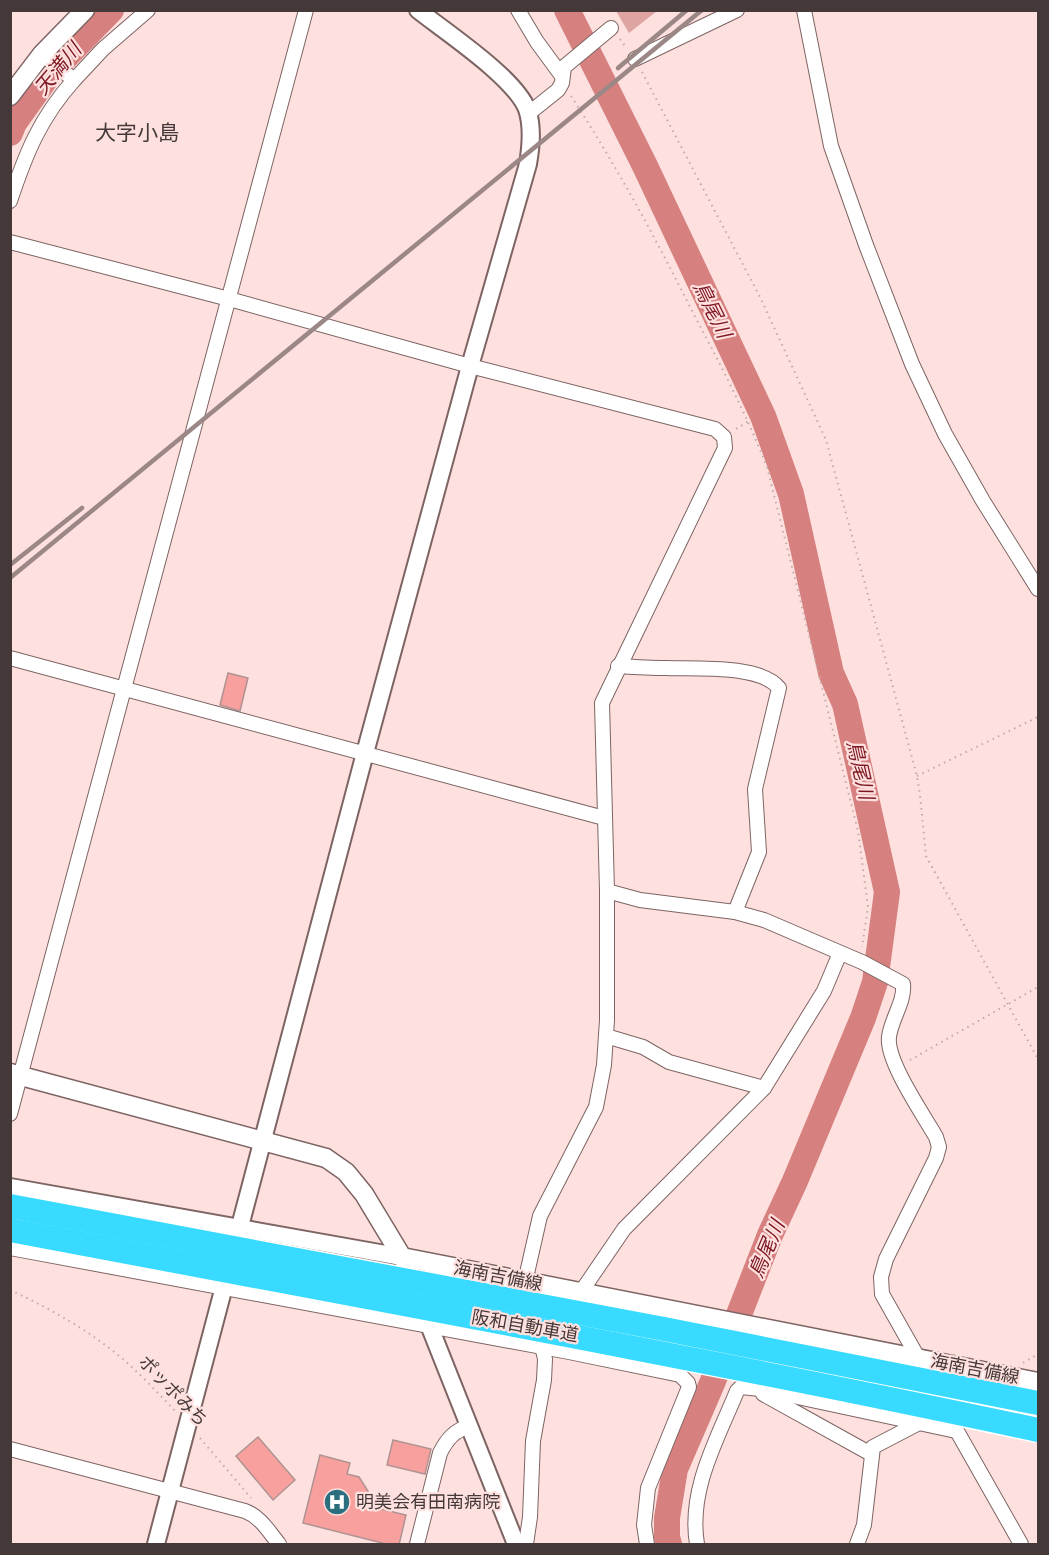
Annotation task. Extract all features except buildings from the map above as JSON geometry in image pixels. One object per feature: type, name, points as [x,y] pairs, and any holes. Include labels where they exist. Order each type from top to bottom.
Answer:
[{"type":"highway","name":"阪和自動車道","points":[[10,1206],[664,1329],[1038,1403]]},
{"type":"highway","name":"阪和自動車道","points":[[10,1230],[646,1349],[888,1397],[1038,1430]]},
{"type":"main road","points":[[10,96],[42,54],[84,10]]},
{"type":"main road","points":[[15,1075],[326,1158],[346,1172],[364,1194],[402,1257]]},
{"type":"main road","name":"海南吉備線","points":[[402,1257],[1038,1382]]},
{"type":"street","points":[[10,201],[31,141],[44,118],[74,80],[103,49],[148,10]]},
{"type":"street","points":[[10,1114],[15,1075],[123,688],[306,10]]},
{"type":"street","points":[[156,1545],[365,753],[470,366],[528,164],[531,133],[528,114],[522,99],[501,75],[418,10]]},
{"type":"street","points":[[518,10],[562,79]]},
{"type":"street","points":[[635,59],[737,10]]},
{"type":"street","points":[[804,10],[831,146],[912,364],[945,434],[983,501],[1038,589]]},
{"type":"street","points":[[528,114],[558,90],[564,67],[611,28]]},
{"type":"street","points":[[42,54],[74,80]]},
{"type":"street","points":[[10,242],[229,299],[470,366],[715,429],[724,437],[725,448],[602,702],[607,891],[604,1065],[596,1107],[540,1216],[525,1282]]},
{"type":"street","points":[[10,658],[604,818]]},
{"type":"street","points":[[618,666],[728,670],[762,677],[779,688],[755,789],[759,852],[735,912]]},
{"type":"street","points":[[607,891],[640,900],[735,912],[764,920],[859,961],[903,984],[889,1035],[889,1045],[897,1068],[936,1137],[939,1147],[936,1158],[886,1259],[881,1277],[882,1294],[1021,1545]]},
{"type":"street","points":[[581,1292],[624,1230],[764,1088],[824,991],[840,953]]},
{"type":"street","points":[[606,1036],[643,1047],[669,1062],[764,1088]]},
{"type":"street","points":[[10,1187],[402,1257],[516,1545]]},
{"type":"street","points":[[10,1248],[543,1347],[680,1375],[688,1383],[687,1394],[648,1488],[644,1525],[647,1545]]},
{"type":"street","points":[[526,1545],[530,1517],[533,1441],[544,1380],[543,1347],[540,1336],[550,1286]]},
{"type":"street","points":[[697,1545],[694,1517],[698,1489],[732,1403],[741,1387],[760,1389],[956,1431]]},
{"type":"street","points":[[760,1389],[763,1394],[871,1454]]},
{"type":"street","points":[[857,1545],[864,1525],[873,1447],[919,1423]]},
{"type":"street","points":[[417,1545],[440,1453],[446,1441],[456,1430],[469,1426]]},
{"type":"street","points":[[10,1449],[252,1514],[262,1521],[279,1545]]},
{"type":"path","points":[[611,28],[635,59],[760,297],[826,440],[916,776],[926,856],[1038,1059]]},
{"type":"path","points":[[562,79],[606,150],[656,239],[744,412],[767,467],[858,831],[868,907],[859,961]]},
{"type":"path","points":[[916,776],[1038,717]]},
{"type":"path","points":[[897,1068],[1038,987]]},
{"type":"path","name":"ポッポみち","points":[[10,1290],[62,1317],[104,1344],[140,1375],[189,1424],[251,1498]]},
{"type":"shaded area","points":[[616,11],[657,11],[629,33]]},
{"type":"waterway","name":"天満川","points":[[10,133],[14,123],[49,74],[111,10]]},
{"type":"waterway","name":"鳥尾川","points":[[567,10],[645,166],[763,416],[791,494],[831,673],[845,704],[887,892],[875,982],[863,1018],[770,1235],[713,1381],[675,1469],[667,1518],[669,1544]]},
{"type":"railway","points":[[618,68],[687,10]]},
{"type":"railway","points":[[10,578],[702,10]]},
{"type":"railway","points":[[10,565],[82,508]]},
{"type":"place","name":"明美会有田南病院","points":[[337,1502]]},
{"type":"district","name":"大字小島","points":[[137,133]]}]
